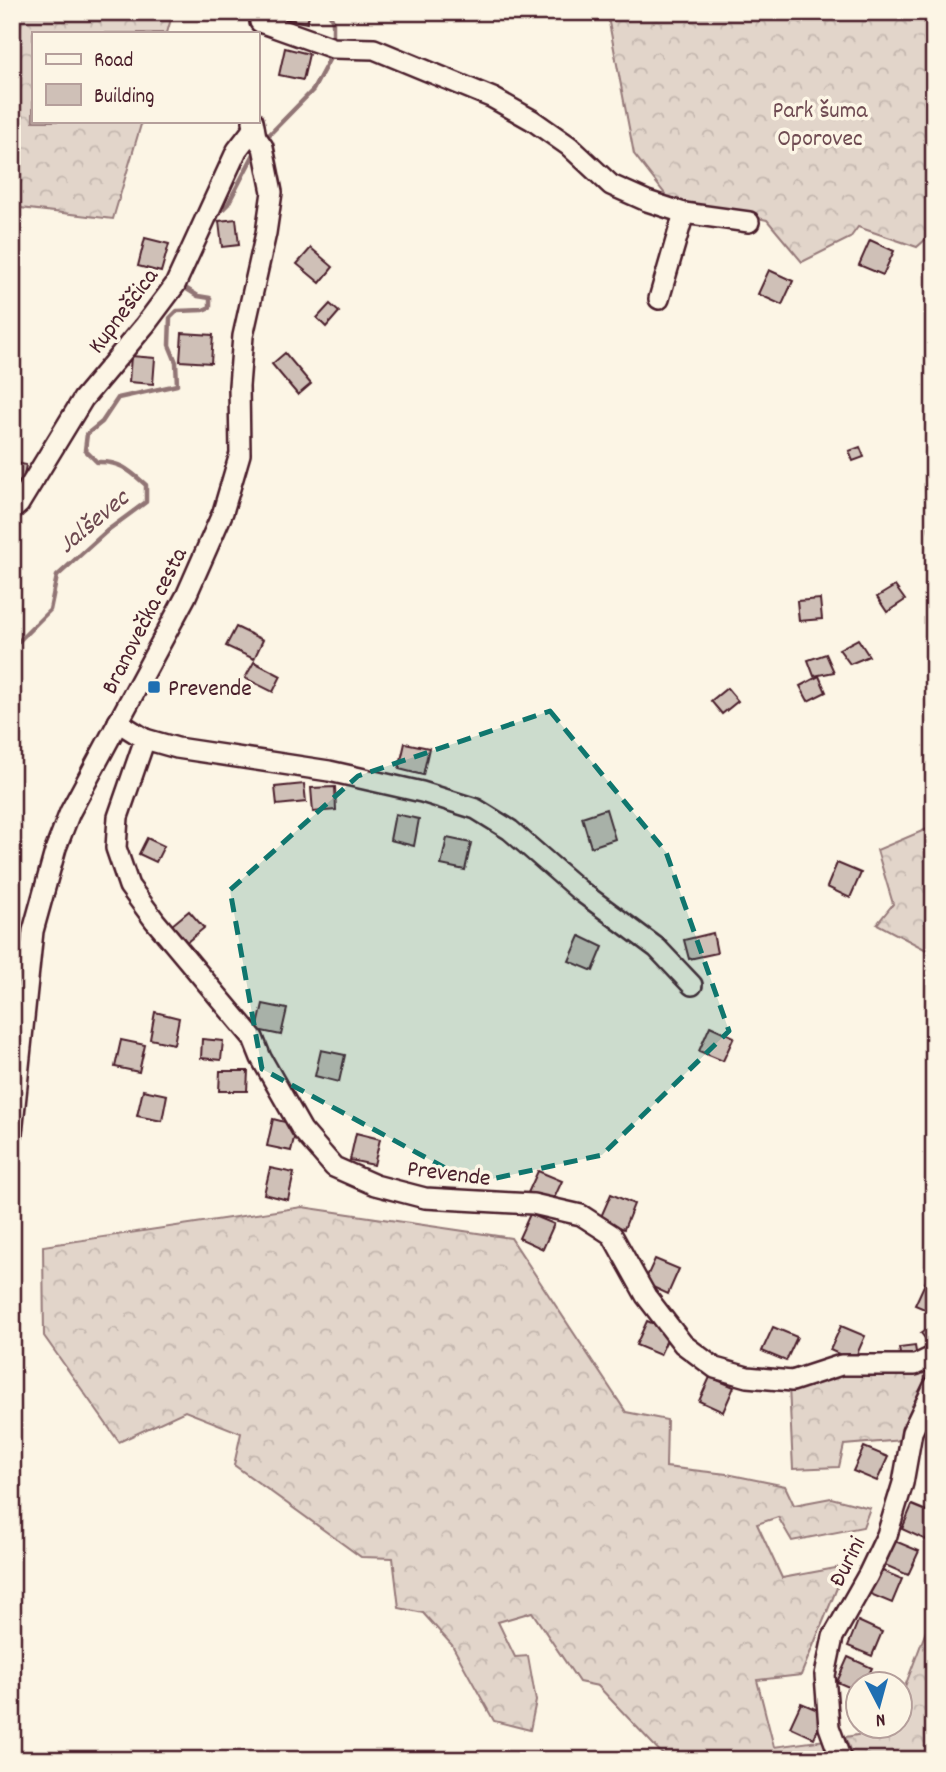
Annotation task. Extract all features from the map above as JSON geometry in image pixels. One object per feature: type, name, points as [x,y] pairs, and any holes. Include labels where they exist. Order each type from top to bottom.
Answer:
[{"type":"street","points":[[260,25],[333,48],[374,49],[494,98],[533,120],[569,146],[611,185],[684,213],[749,222]]},
{"type":"street","name":"Kupneščica","points":[[12,510],[19,504],[83,399],[175,285],[237,150],[256,133]]},
{"type":"street","name":"Branovečka cesta","points":[[12,1133],[33,932],[56,848],[70,812],[186,596],[223,512],[240,454],[239,386],[243,336],[266,233],[272,192],[256,133]]},
{"type":"street","points":[[659,299],[684,213]]},
{"type":"street","points":[[118,722],[145,739],[177,748],[329,771],[422,792],[476,808],[510,830],[579,890],[657,948],[692,985]]},
{"type":"street","name":"Prevende","points":[[145,739],[118,817],[116,848],[129,886],[253,1038],[261,1058],[302,1130],[334,1167],[375,1185],[425,1198],[533,1204],[581,1215],[612,1235],[646,1296],[682,1344],[715,1367],[747,1377],[792,1381],[841,1365],[915,1365],[934,1356]]},
{"type":"street","name":"Đurini","points":[[841,1760],[829,1727],[825,1675],[833,1637],[887,1535],[903,1483],[912,1432],[934,1386]]},
{"type":"highlighted area","points":[[550,711],[666,852],[729,1031],[602,1155],[473,1183],[262,1069],[230,890],[358,776]]},
{"type":"green space","points":[[12,12],[173,12],[167,32],[32,32],[32,122],[142,122],[113,219],[12,207]]},
{"type":"green space","name":"Park šuma Oporovec","points":[[607,12],[934,12],[934,232],[917,247],[858,227],[850,238],[802,262],[767,220],[669,199],[634,154]]},
{"type":"green space","points":[[934,826],[934,954],[877,924],[893,904],[877,850]]},
{"type":"green space","points":[[302,1207],[511,1238],[626,1412],[667,1420],[666,1467],[727,1474],[785,1486],[794,1505],[831,1498],[870,1508],[863,1527],[792,1541],[778,1517],[757,1524],[782,1578],[846,1566],[801,1675],[757,1680],[774,1747],[825,1740],[832,1760],[667,1759],[598,1686],[579,1682],[532,1612],[498,1622],[515,1657],[528,1656],[536,1701],[530,1730],[494,1721],[452,1645],[423,1613],[399,1608],[393,1558],[361,1557],[234,1465],[241,1433],[185,1411],[119,1442],[44,1336],[43,1246]]},
{"type":"green space","points":[[934,1367],[934,1373],[903,1440],[844,1445],[839,1467],[793,1469],[789,1386],[828,1375]]},
{"type":"green space","points":[[934,1610],[934,1760],[854,1760],[846,1740],[914,1740],[914,1670],[911,1670]]},
{"type":"building","points":[[285,12],[310,12],[307,23],[283,18]]},
{"type":"building","points":[[285,48],[309,54],[303,80],[279,75]]},
{"type":"building","points":[[236,219],[239,245],[222,247],[219,221]]},
{"type":"building","points":[[145,238],[169,244],[161,272],[138,266]]},
{"type":"building","points":[[870,240],[894,251],[883,275],[859,265]]},
{"type":"building","points":[[311,248],[333,267],[320,283],[297,264]]},
{"type":"building","points":[[769,270],[793,281],[782,305],[758,294]]},
{"type":"building","points":[[330,304],[339,312],[326,327],[317,318]]},
{"type":"building","points":[[182,333],[213,335],[211,363],[180,361]]},
{"type":"building","points":[[285,353],[311,384],[298,395],[272,364]]},
{"type":"building","points":[[131,356],[155,358],[153,384],[129,382]]},
{"type":"building","points":[[860,447],[864,457],[853,461],[849,451]]},
{"type":"building","points":[[12,462],[26,465],[21,491],[12,489]]},
{"type":"building","points":[[934,526],[934,541],[931,541],[929,527]]},
{"type":"building","points":[[895,586],[905,600],[887,612],[877,597]]},
{"type":"building","points":[[820,599],[822,619],[799,621],[797,601]]},
{"type":"building","points":[[236,627],[263,640],[254,659],[226,646]]},
{"type":"building","points":[[858,639],[869,656],[850,664],[839,649]]},
{"type":"building","points":[[826,654],[834,672],[814,676],[808,660]]},
{"type":"building","points":[[254,662],[281,676],[273,692],[245,678]]},
{"type":"building","points":[[819,676],[826,692],[808,701],[800,686]]},
{"type":"building","points":[[727,688],[738,701],[722,714],[711,701]]},
{"type":"building","points":[[405,743],[429,748],[423,775],[399,769]]},
{"type":"building","points":[[304,784],[306,802],[277,805],[275,787]]},
{"type":"building","points":[[335,787],[336,810],[313,812],[311,788]]},
{"type":"building","points":[[606,809],[615,839],[591,847],[582,817]]},
{"type":"building","points":[[395,814],[419,819],[414,846],[390,840]]},
{"type":"building","points":[[147,838],[164,846],[156,862],[139,854]]},
{"type":"building","points":[[447,838],[471,843],[465,870],[441,865]]},
{"type":"building","points":[[837,863],[861,873],[850,898],[827,887]]},
{"type":"building","points":[[189,911],[204,928],[187,942],[172,925]]},
{"type":"building","points":[[713,933],[717,953],[689,959],[684,940]]},
{"type":"building","points":[[580,936],[603,947],[593,971],[569,961]]},
{"type":"building","points":[[263,1004],[287,1009],[281,1035],[257,1030]]},
{"type":"building","points":[[155,1012],[179,1018],[174,1044],[150,1039]]},
{"type":"building","points":[[710,1026],[734,1037],[723,1061],[699,1051]]},
{"type":"building","points":[[202,1039],[223,1041],[221,1060],[201,1058]]},
{"type":"building","points":[[121,1040],[145,1045],[139,1072],[115,1067]]},
{"type":"building","points":[[321,1050],[345,1055],[339,1082],[315,1076]]},
{"type":"building","points":[[220,1071],[248,1071],[247,1091],[219,1091]]},
{"type":"building","points":[[143,1090],[167,1095],[162,1121],[137,1116]]},
{"type":"building","points":[[273,1119],[297,1125],[291,1151],[267,1146]]},
{"type":"building","points":[[356,1133],[380,1139],[374,1165],[350,1160]]},
{"type":"building","points":[[270,1168],[294,1173],[288,1200],[264,1194]]},
{"type":"building","points":[[538,1171],[562,1181],[551,1205],[527,1195]]},
{"type":"building","points":[[611,1194],[634,1204],[624,1229],[600,1219]]},
{"type":"building","points":[[530,1214],[554,1224],[543,1249],[519,1238]]},
{"type":"building","points":[[655,1259],[679,1269],[668,1294],[644,1283]]},
{"type":"building","points":[[926,1281],[934,1284],[934,1313],[915,1305]]},
{"type":"building","points":[[647,1321],[671,1331],[660,1355],[636,1345]]},
{"type":"building","points":[[934,1324],[934,1344],[931,1346],[921,1333]]},
{"type":"building","points":[[841,1326],[865,1336],[854,1361],[830,1350]]},
{"type":"building","points":[[773,1327],[797,1337],[786,1361],[762,1351]]},
{"type":"building","points":[[915,1346],[917,1358],[901,1360],[899,1348]]},
{"type":"building","points":[[710,1377],[734,1387],[723,1412],[699,1401]]},
{"type":"building","points":[[934,1402],[934,1431],[923,1426]]},
{"type":"building","points":[[864,1447],[888,1457],[877,1481],[853,1471]]},
{"type":"building","points":[[912,1505],[934,1514],[926,1540],[902,1529]]},
{"type":"building","points":[[895,1541],[919,1551],[908,1575],[885,1565]]},
{"type":"building","points":[[878,1569],[902,1579],[892,1603],[868,1593]]},
{"type":"building","points":[[858,1621],[882,1632],[872,1656],[848,1646]]},
{"type":"building","points":[[848,1657],[872,1668],[844,1670],[844,1685],[837,1682]]},
{"type":"building","points":[[801,1703],[825,1713],[814,1738],[790,1727]]},
{"type":"waterway","name":"Jalševec","points":[[329,12],[333,22],[333,44]]},
{"type":"waterway","name":"Jalševec","points":[[267,137],[313,90],[331,56]]},
{"type":"waterway","name":"Jalševec","points":[[217,215],[228,204],[255,152]]},
{"type":"waterway","name":"Jalševec","points":[[12,648],[50,610],[57,576],[108,530],[146,502],[146,485],[118,465],[97,462],[85,450],[87,434],[102,422],[118,398],[177,385],[176,362],[169,345],[170,318],[177,311],[203,310],[210,307],[210,298],[198,296],[182,286]]},
{"type":"place","name":"Prevende","points":[[154,687]]}]
